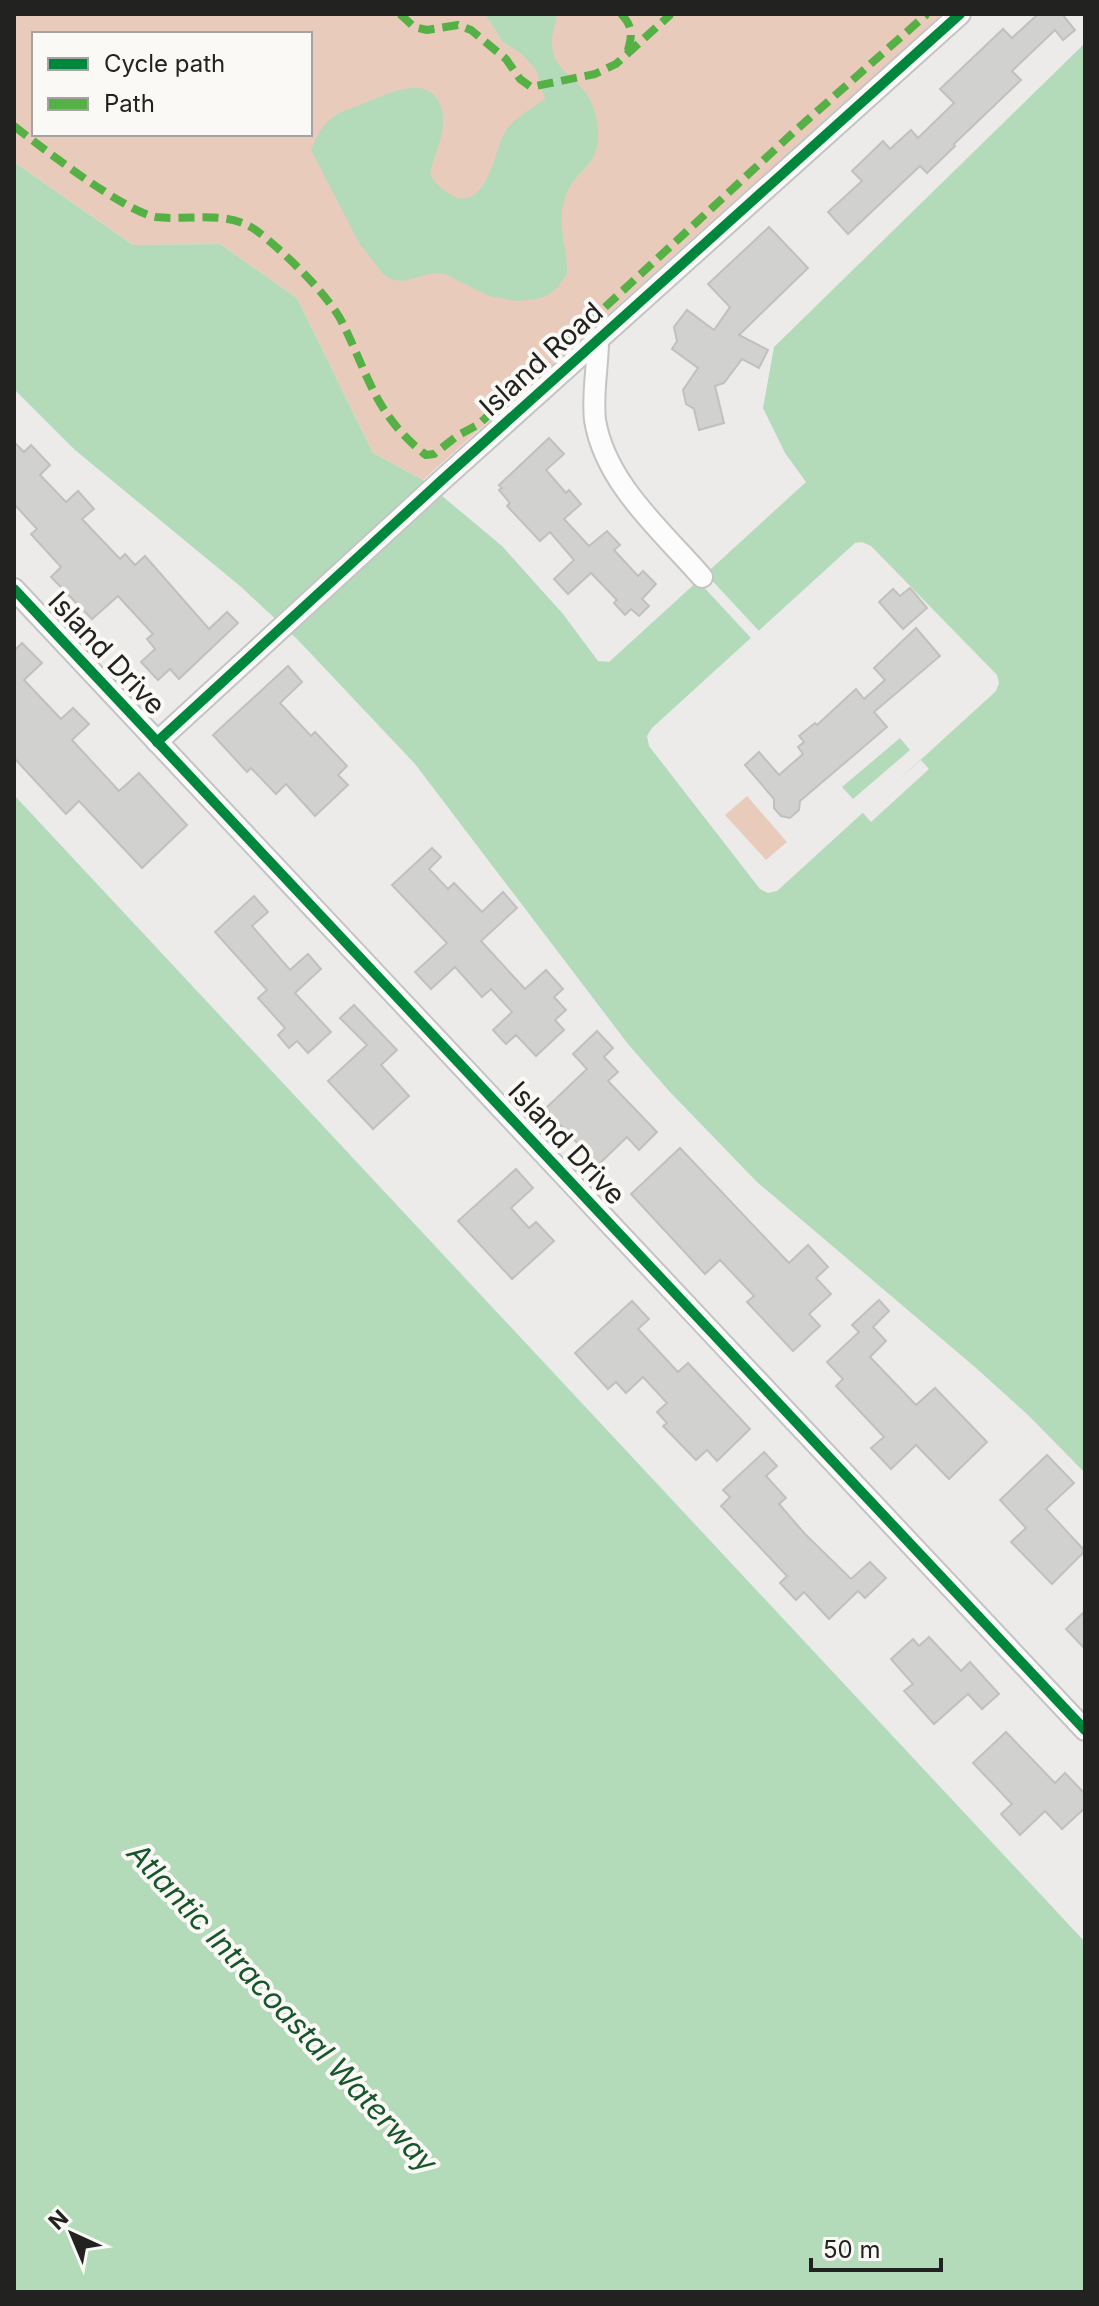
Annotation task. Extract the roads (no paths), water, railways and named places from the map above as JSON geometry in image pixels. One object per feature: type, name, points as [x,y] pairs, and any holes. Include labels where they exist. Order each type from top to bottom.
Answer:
[{"type":"street","name":"Island Road","points":[[157,742],[442,480],[960,14]]},
{"type":"street","points":[[598,340],[594,408],[604,450],[625,489],[702,577]]},
{"type":"street","name":"Island Drive","points":[[14,589],[1085,1730]]},
{"type":"water","points":[[485,14],[555,14],[557,19],[552,38],[557,62],[582,88],[595,113],[598,131],[594,155],[569,189],[562,211],[567,274],[557,288],[537,299],[517,301],[489,296],[445,274],[433,273],[404,281],[384,275],[359,243],[311,150],[324,126],[339,113],[407,88],[427,90],[435,96],[443,115],[442,132],[430,174],[440,187],[453,196],[464,199],[473,196],[487,179],[506,130],[521,115],[545,99],[536,70],[522,54],[503,42]]},
{"type":"water","points":[[1085,43],[1085,1473],[976,1368],[757,1182],[628,1044],[415,764],[297,639],[240,586],[75,450],[14,389],[14,162],[133,245],[220,244],[297,298],[373,453],[423,480],[502,546],[563,614],[598,661],[609,662],[806,482],[785,453],[763,408],[774,347]],"holes":[[[855,543],[871,546],[997,675],[999,683],[996,691],[777,891],[768,893],[760,889],[649,746],[647,736],[652,728]]]},
{"type":"water","points":[[900,738],[910,750],[853,799],[842,787]]},
{"type":"water","name":"Atlantic Intracoastal Waterway","points":[[14,795],[1085,1942],[1085,2292],[14,2292]]}]
